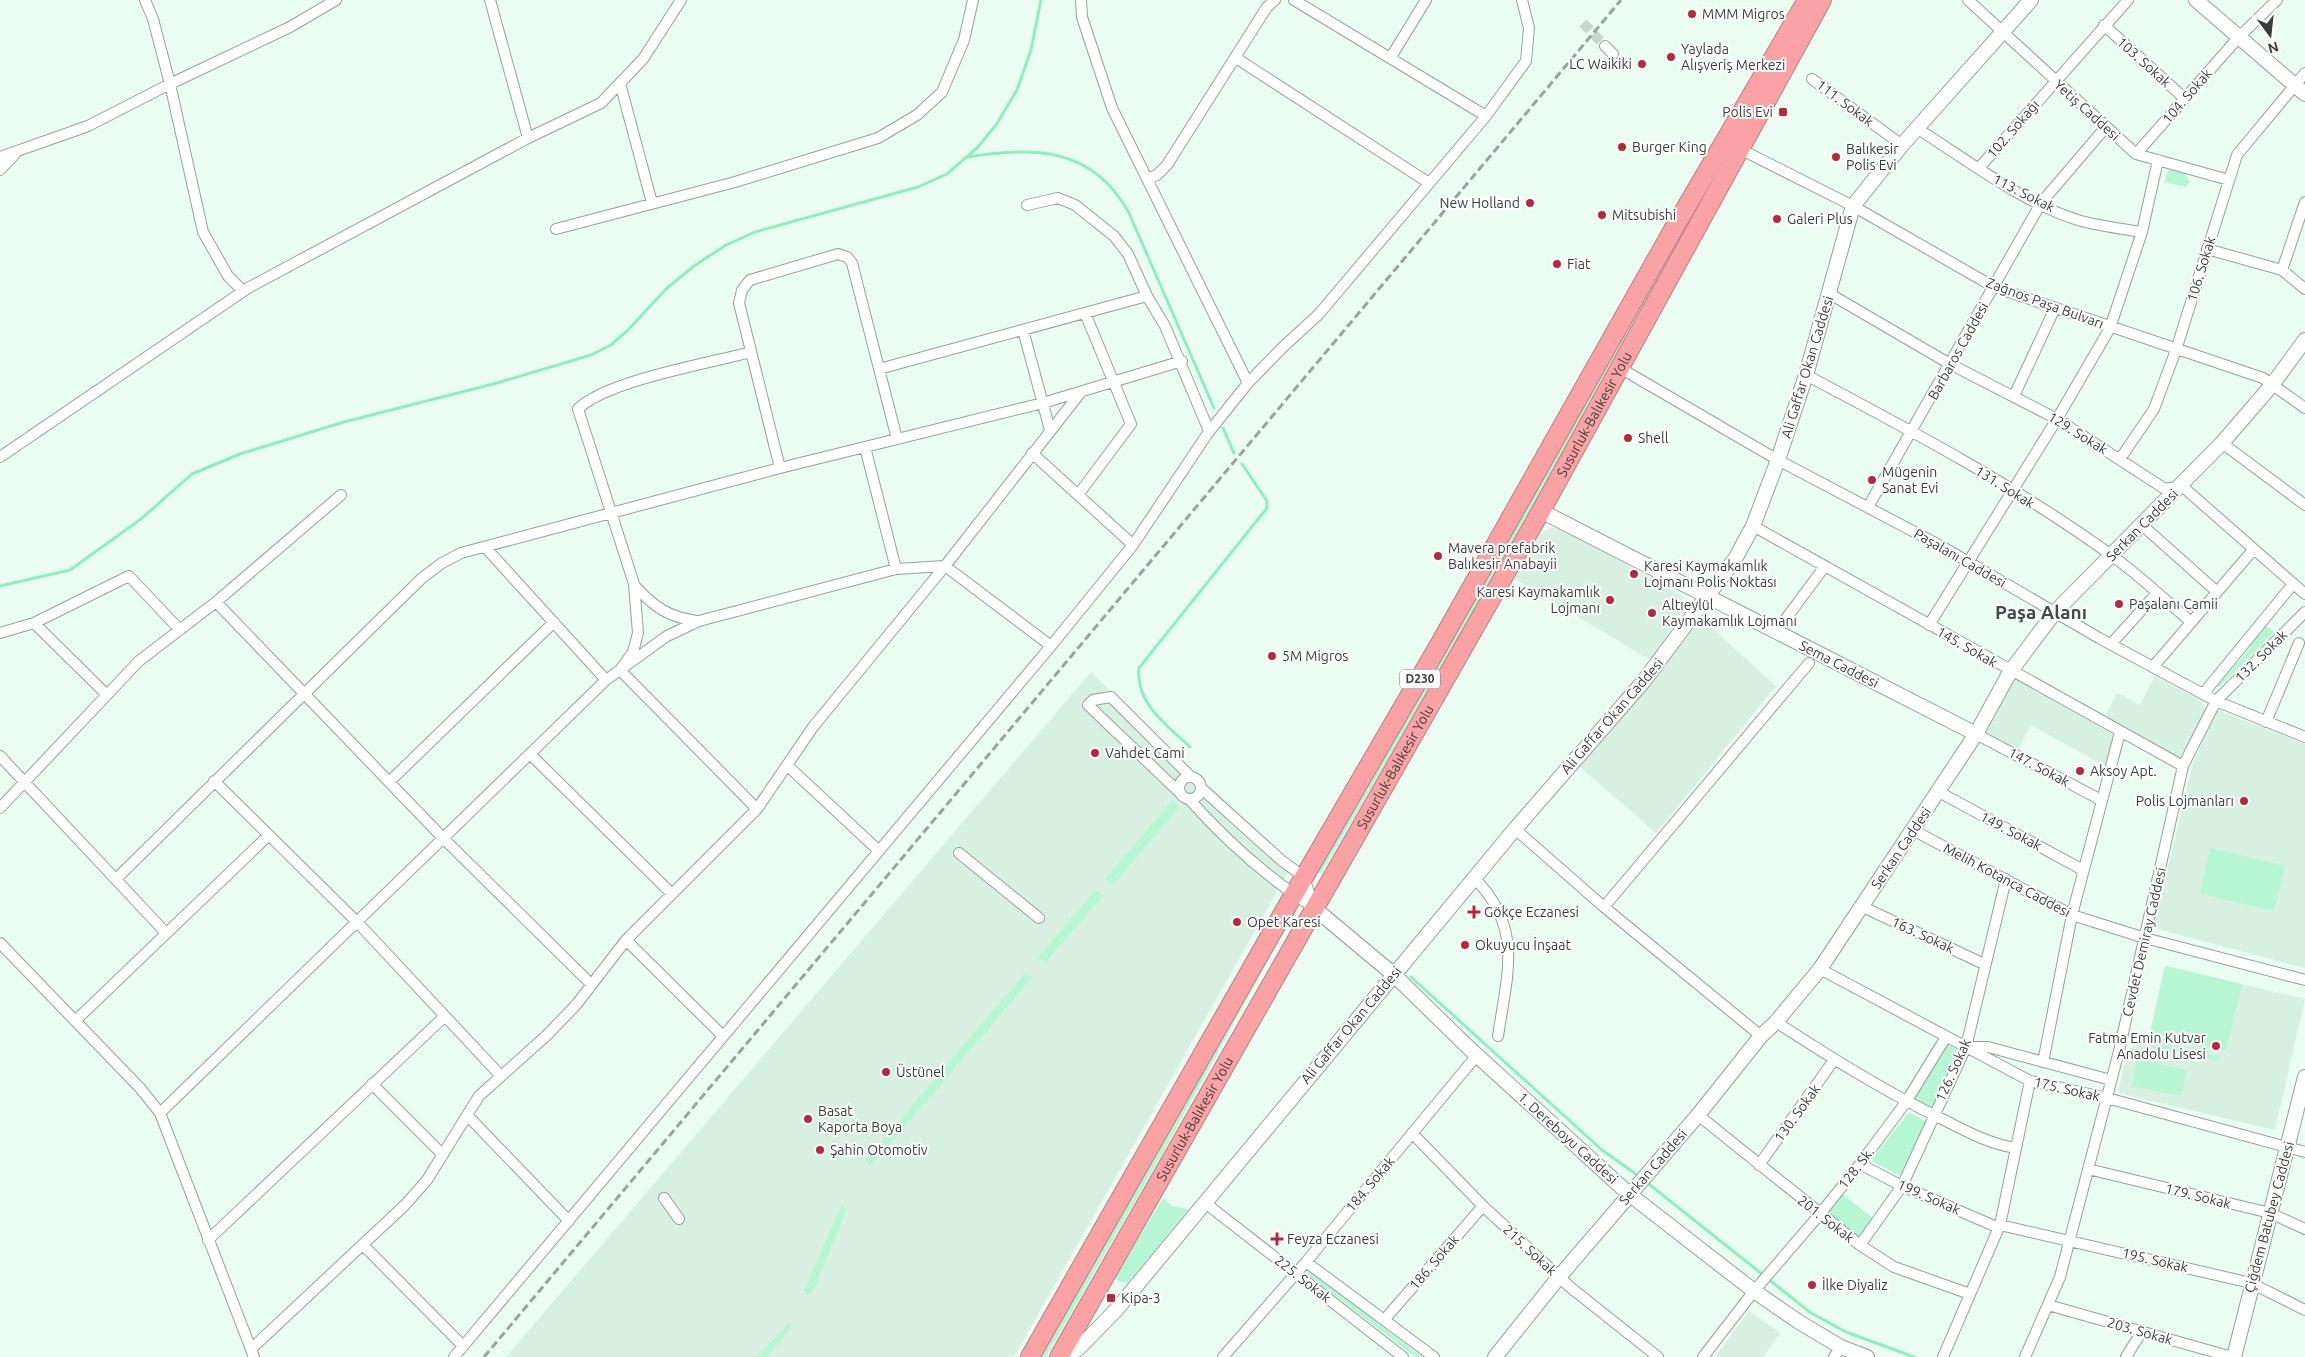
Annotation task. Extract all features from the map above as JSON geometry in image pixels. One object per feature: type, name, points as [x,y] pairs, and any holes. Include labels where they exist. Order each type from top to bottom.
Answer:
[{"type":"highway","name":"Susurluk-Balıkesir Yolu","points":[[1698,187],[1712,154],[1796,0]]},
{"type":"highway","name":"Susurluk-Balıkesir Yolu","points":[[1030,1357],[1294,894],[1440,645],[1698,187],[1808,0]]},
{"type":"highway","name":"Susurluk-Balıkesir Yolu","points":[[1059,1357],[1541,511],[1679,264],[1822,0]]},
{"type":"highway","name":"Susurluk-Balıkesir Yolu","points":[[1740,149],[1835,0]]},
{"type":"main road","name":"Ali Gaffar Okan Caddesi","points":[[1064,1357],[1078,1349],[1098,1330],[1393,974],[1515,829],[1643,682],[1735,559],[1753,526],[1778,460],[1830,294],[1853,206],[1902,145],[2031,0]]},
{"type":"main road","points":[[2196,0],[2299,90]]},
{"type":"main road","name":"Serkan Caddesi","points":[[1495,1357],[1559,1277],[1698,1115],[1761,1036],[1776,1022],[1820,969],[1939,792],[1976,734],[2010,672],[2055,612],[2182,486],[2222,443],[2272,385],[2305,340]]},
{"type":"main road","name":"Sema Caddesi","points":[[1541,511],[1709,595],[1776,632],[1976,734]]},
{"type":"main road","name":"1. Dereboyu Caddesi","points":[[1314,908],[1393,974],[1477,1055],[1630,1194],[1754,1291],[1838,1352],[1867,1357]]},
{"type":"main road","name":"Çiğdem Batubey Caddesi","points":[[2233,1357],[2305,1077]]},
{"type":"street","points":[[146,0],[153,19],[170,84],[203,232],[228,276],[244,291]]},
{"type":"street","points":[[0,157],[88,126],[290,26],[336,0]]},
{"type":"street","points":[[490,0],[528,138]]},
{"type":"street","points":[[0,458],[244,291],[528,138],[600,103],[643,59],[681,0]]},
{"type":"street","points":[[556,229],[726,184],[878,138],[917,115],[942,92],[964,40],[973,0]]},
{"type":"street","points":[[1082,0],[1082,17],[1112,108],[1248,383]]},
{"type":"street","points":[[1147,179],[1157,175],[1167,165],[1267,7],[1275,0]]},
{"type":"street","points":[[1294,0],[1486,116]]},
{"type":"street","points":[[1391,57],[1426,0]]},
{"type":"street","points":[[454,1357],[1051,646],[1133,545],[1209,431],[1248,383],[1319,314],[1486,116],[1526,61],[1529,28],[1522,0]]},
{"type":"street","name":"Yetiş Caddesi","points":[[1968,0],[2136,154],[2228,180]]},
{"type":"street","name":"102. Sokağı","points":[[1979,168],[2128,0]]},
{"type":"street","name":"104. Sokak","points":[[2136,154],[2238,38],[2277,0]]},
{"type":"street","name":"103. Sokak","points":[[2104,25],[2184,98]]},
{"type":"street","points":[[1605,46],[1613,54]]},
{"type":"street","points":[[1236,58],[1429,183]]},
{"type":"street","name":"106. Sokak","points":[[2120,459],[2154,409],[2176,350],[2228,180],[2238,155],[2299,90],[2305,73]]},
{"type":"street","name":"111. Sokak","points":[[1812,78],[1902,145]]},
{"type":"street","points":[[620,83],[652,203]]},
{"type":"street","name":"Barbaros Caddesi","points":[[1868,507],[2041,203],[2106,127]]},
{"type":"street","name":"113. Sokak","points":[[1918,129],[1979,168],[2041,203],[2080,220],[2142,232]]},
{"type":"street","name":"Zağnos Paşa Bulvarı","points":[[1740,149],[1853,206],[1994,287],[2263,378],[2305,408]]},
{"type":"street","points":[[0,170],[18,150]]},
{"type":"street","points":[[1929,625],[2057,419],[2110,327],[2142,232],[2158,160]]},
{"type":"street","points":[[1027,205],[1058,198],[1075,205],[1119,242],[1128,254],[1147,296],[1165,326],[1182,361],[1209,431]]},
{"type":"street","points":[[2282,270],[2305,202]]},
{"type":"street","points":[[2207,249],[2282,270],[2305,289]]},
{"type":"street","points":[[780,468],[739,303],[742,290],[750,280],[838,254],[847,257],[852,263],[897,439]]},
{"type":"street","name":"129. Sokak","points":[[1830,294],[1950,364],[2057,419],[2165,489],[2182,486]]},
{"type":"street","points":[[879,369],[1147,296]]},
{"type":"street","points":[[2014,396],[2055,308]]},
{"type":"street","points":[[1078,495],[1131,424],[1112,383],[1084,313]]},
{"type":"street","points":[[1023,330],[1050,430]]},
{"type":"street","points":[[620,670],[633,652],[638,633],[634,584],[578,409],[585,402],[627,383],[751,352]]},
{"type":"street","points":[[116,879],[422,578],[442,563],[461,553],[780,468],[1043,403],[1182,361]]},
{"type":"street","name":"Paşalanı Caddesi","points":[[1620,368],[1778,460],[1941,546],[2111,644],[2203,694],[2305,737]]},
{"type":"street","name":"131. Sokak","points":[[1806,375],[1912,431],[2013,490],[2112,555],[2190,621]]},
{"type":"street","points":[[0,943],[140,1088],[160,1113],[252,1353],[405,1205],[427,1180],[479,1096],[500,1075],[547,1035],[576,1005],[626,940],[757,809],[813,727],[945,566],[1081,392]]},
{"type":"street","points":[[2222,443],[2305,505]]},
{"type":"street","points":[[865,447],[896,568]]},
{"type":"street","points":[[1032,453],[1133,545]]},
{"type":"street","points":[[2182,486],[2305,594]]},
{"type":"street","points":[[0,808],[139,662],[216,602],[341,495]]},
{"type":"street","points":[[2142,525],[2216,591]]},
{"type":"street","name":"145. Sokak","points":[[1753,526],[2010,672],[2183,766]]},
{"type":"street","points":[[485,547],[606,680]]},
{"type":"street","points":[[2153,667],[2190,621],[2253,550]]},
{"type":"street","points":[[160,1113],[606,680],[667,636],[699,621],[896,568],[945,566],[1051,646]]},
{"type":"street","points":[[1776,632],[1825,566]]},
{"type":"street","points":[[0,633],[34,623],[129,576],[180,630]]},
{"type":"street","points":[[634,584],[647,600],[661,610],[678,618],[699,621]]},
{"type":"street","points":[[2203,694],[2293,584]]},
{"type":"street","points":[[2111,644],[2157,593]]},
{"type":"street","points":[[216,602],[443,838],[591,984]]},
{"type":"street","name":"132. Sokak","points":[[2216,701],[2305,612]]},
{"type":"street","points":[[389,782],[554,622]]},
{"type":"street","points":[[34,623],[107,695]]},
{"type":"street","points":[[2266,722],[2302,644],[2282,634]]},
{"type":"street","points":[[1604,907],[1809,663]]},
{"type":"street","points":[[620,670],[757,809]]},
{"type":"street","points":[[1184,796],[1199,795],[1201,788],[1199,781],[1190,776],[1111,697],[1092,700],[1088,705],[1246,856],[1314,908]]},
{"type":"street","name":"Cevdet Demiray Caddesi","points":[[2025,1357],[2060,1277],[2070,1240],[2107,1098],[2183,766],[2216,701]]},
{"type":"street","points":[[2043,1062],[2072,915],[2120,732]]},
{"type":"street","name":"147. Sokak","points":[[1976,734],[2101,800]]},
{"type":"street","points":[[530,754],[671,893]]},
{"type":"street","points":[[0,756],[166,933]]},
{"type":"street","points":[[788,766],[879,851]]},
{"type":"street","points":[[1184,796],[1180,782],[1190,776]]},
{"type":"street","points":[[214,781],[357,922],[500,1075]]},
{"type":"street","points":[[1201,788],[1281,860],[1304,877],[1314,908]]},
{"type":"street","name":"149. Sokak","points":[[1939,792],[2083,870]]},
{"type":"street","points":[[1515,829],[1604,907],[1761,1036]]},
{"type":"street","name":"Melih Kotanca Caddesi","points":[[1914,830],[2072,915],[2145,938],[2305,980]]},
{"type":"street","points":[[76,1020],[268,835]]},
{"type":"street","points":[[959,852],[1039,918]]},
{"type":"street","points":[[1474,878],[1484,888],[1501,919],[1509,942],[1510,958],[1498,1036]]},
{"type":"street","name":"126. Sokak","points":[[1860,1245],[1902,1186],[1933,1115],[1966,1047],[1984,964],[2006,879]]},
{"type":"street","name":"163. Sokak","points":[[1862,907],[1984,964]]},
{"type":"street","points":[[626,940],[723,1036]]},
{"type":"street","name":"175. Sokak","points":[[1820,969],[2030,1081],[2107,1098],[2305,1152]]},
{"type":"street","points":[[208,1240],[444,1016]]},
{"type":"street","points":[[1776,1022],[1834,1060],[1906,1102],[1998,1145],[2016,1148]]},
{"type":"street","name":"128. Sk.","points":[[1703,1357],[1754,1291],[1860,1164],[1906,1102],[1946,1037]]},
{"type":"street","points":[[1966,1047],[1988,1047],[2111,1080]]},
{"type":"street","name":"184. Sokak","points":[[1228,1355],[1477,1055]]},
{"type":"street","name":"130. Sokak","points":[[1759,1165],[1834,1060]]},
{"type":"street","points":[[1943,1357],[1999,1227],[2030,1081]]},
{"type":"street","points":[[372,1084],[443,1155]]},
{"type":"street","points":[[467,1115],[568,1221]]},
{"type":"street","name":"201. Sokak","points":[[1698,1115],[1860,1245],[1894,1267],[1970,1294]]},
{"type":"street","name":"215. Sokak","points":[[1412,1133],[1483,1206],[1559,1277],[1658,1357]]},
{"type":"street","name":"199. Sokak","points":[[1860,1164],[1902,1186],[1999,1227]]},
{"type":"street","name":"179. Sokak","points":[[2088,1169],[2270,1213],[2305,1229]]},
{"type":"street","points":[[664,1198],[679,1219]]},
{"type":"street","name":"225. Sokak","points":[[1204,1202],[1403,1357]]},
{"type":"street","name":"186. Sokak","points":[[1385,1319],[1483,1206]]},
{"type":"street","name":"195. Sokak","points":[[1999,1227],[2070,1240],[2251,1283],[2305,1310]]},
{"type":"street","points":[[362,1245],[463,1346]]},
{"type":"street","name":"225. Sokak","points":[[1306,1262],[1434,1357]]},
{"type":"street","name":"203. Sokak","points":[[2048,1305],[2233,1357]]},
{"type":"street","points":[[2126,1357],[2142,1331]]},
{"type":"shaded area","points":[[1551,528],[1564,529],[1682,596],[1685,606],[1652,661],[1514,578],[1539,535]]},
{"type":"shaded area","points":[[1702,619],[1776,686],[1656,833],[1580,767]]},
{"type":"shaded area","points":[[1091,672],[1292,865],[1014,1357],[506,1357]]},
{"type":"shaded area","points":[[2155,676],[2203,702],[2206,710],[2180,758],[2104,718],[2117,693],[2140,705]]},
{"type":"shaded area","points":[[2014,678],[2111,733],[2114,737],[2106,767],[2031,725],[2017,751],[1984,732]]},
{"type":"shaded area","name":"Polis Lojmanları","points":[[2217,710],[2305,744],[2305,968],[2153,928],[2193,763]]},
{"type":"shaded area","name":"Fatma Emin Kutvar Anadolu Lisesi","points":[[2165,966],[2305,999],[2275,1130],[2118,1093],[2128,1049],[2148,1042]]},
{"type":"shaded area","points":[[1749,1311],[1780,1333],[1763,1357],[1715,1357]]},
{"type":"green space","points":[[1761,96],[1489,583],[1322,872],[1316,874]]},
{"type":"green space","points":[[2173,169],[2184,171],[2190,182],[2186,187],[2164,182],[2168,171]]},
{"type":"green space","points":[[2265,625],[2273,631],[2273,634],[2219,687],[2217,686],[2245,654]]},
{"type":"green space","points":[[1172,801],[1179,807],[1113,885],[1105,879]]},
{"type":"green space","points":[[2210,848],[2285,866],[2274,911],[2200,894]]},
{"type":"green space","points":[[1096,890],[1103,896],[1045,963],[1038,957]]},
{"type":"green space","points":[[1294,913],[1164,1151],[1046,1357],[1041,1357]]},
{"type":"green space","points":[[2165,966],[2242,984],[2226,1051],[2150,1033]]},
{"type":"green space","points":[[1025,973],[1032,978],[871,1166],[865,1161]]},
{"type":"green space","points":[[2148,1041],[2219,1056],[2218,1061],[2147,1046]]},
{"type":"green space","points":[[1945,1043],[1960,1051],[1932,1109],[1912,1100]]},
{"type":"green space","points":[[2137,1060],[2187,1070],[2181,1096],[2132,1086]]},
{"type":"green space","points":[[1909,1112],[1926,1122],[1899,1175],[1873,1162],[1872,1159]]},
{"type":"green space","points":[[1842,1194],[1873,1218],[1858,1237],[1827,1214]]},
{"type":"green space","points":[[1163,1198],[1172,1206],[1189,1209],[1128,1283],[1116,1280],[1116,1276]]},
{"type":"green space","points":[[842,1205],[847,1209],[812,1294],[806,1295],[804,1290]]},
{"type":"green space","points":[[1310,1271],[1422,1357],[1415,1357],[1309,1276],[1307,1273]]},
{"type":"green space","points":[[789,1323],[791,1324],[790,1329],[767,1357],[757,1357]]},
{"type":"waterway","points":[[0,586],[70,570],[141,519],[192,474],[240,454],[344,422],[497,383],[591,355],[611,345],[627,331],[666,289],[694,266],[726,245],[755,232],[918,187],[947,174],[977,148],[996,125],[1017,90],[1031,50],[1041,0]]},
{"type":"waterway","points":[[967,157],[1016,152],[1038,152],[1060,156],[1080,163],[1098,175],[1114,191],[1129,213],[1214,408]]},
{"type":"waterway","points":[[1223,428],[1234,453]]},
{"type":"waterway","points":[[1190,747],[1163,722],[1147,703],[1139,681],[1139,668],[1267,508],[1267,501],[1242,464]]},
{"type":"waterway","points":[[1411,977],[1602,1150],[1640,1177]]},
{"type":"waterway","points":[[1645,1181],[1811,1313],[1846,1332],[1914,1357]]},
{"type":"tunnel","points":[[1583,23],[1605,46]]},
{"type":"railway","points":[[484,1357],[1621,0]]},
{"type":"place","name":"MMM Migros","points":[[1692,14]]},
{"type":"place","name":"Yaylada Alışveriş Merkezi","points":[[1671,57]]},
{"type":"place","name":"LC Waikiki","points":[[1642,64]]},
{"type":"place","name":"Polis Evi","points":[[1783,112]]},
{"type":"place","name":"Burger King","points":[[1622,147]]},
{"type":"place","name":"Balıkesir Polis Evi","points":[[1836,157]]},
{"type":"place","name":"New Holland","points":[[1530,203]]},
{"type":"place","name":"Mitsubishi","points":[[1602,215]]},
{"type":"place","name":"Galeri Plus","points":[[1777,219]]},
{"type":"place","name":"Fiat","points":[[1557,264]]},
{"type":"place","name":"Shell","points":[[1628,438]]},
{"type":"place","name":"Mügenin Sanat Evi","points":[[1872,480]]},
{"type":"place","name":"Mavera prefabrik Balıkesir Anabayii","points":[[1438,556]]},
{"type":"place","name":"Karesi Kaymakamlık Lojmanı Polis Noktası","points":[[1634,574]]},
{"type":"place","name":"Karesi Kaymakamlık Lojmanı","points":[[1610,600]]},
{"type":"place","name":"Paşalanı Camii","points":[[2119,604]]},
{"type":"place","name":"Altıeylül Kaymakamlık Lojmanı","points":[[1652,613]]},
{"type":"place","name":"5M Migros","points":[[1272,656]]},
{"type":"place","name":"Vahdet Cami","points":[[1095,753]]},
{"type":"place","name":"Aksoy Apt.","points":[[2080,771]]},
{"type":"place","name":"Polis Lojmanları","points":[[2244,801]]},
{"type":"place","name":"Gökçe Eczanesi","points":[[1474,912]]},
{"type":"place","name":"Opet Karesi","points":[[1237,922]]},
{"type":"place","name":"Okuyucu İnşaat","points":[[1465,945]]},
{"type":"place","name":"Fatma Emin Kutvar Anadolu Lisesi","points":[[2216,1046]]},
{"type":"place","name":"Üstünel","points":[[886,1072]]},
{"type":"place","name":"Basat Kaporta Boya","points":[[808,1119]]},
{"type":"place","name":"Şahin Otomotiv","points":[[820,1150]]},
{"type":"place","name":"Feyza Eczanesi","points":[[1277,1239]]},
{"type":"place","name":"İlke Diyaliz","points":[[1812,1285]]},
{"type":"place","name":"Kipa-3","points":[[1111,1298]]},
{"type":"district","name":"Paşa Alanı","points":[[2041,612]]}]
